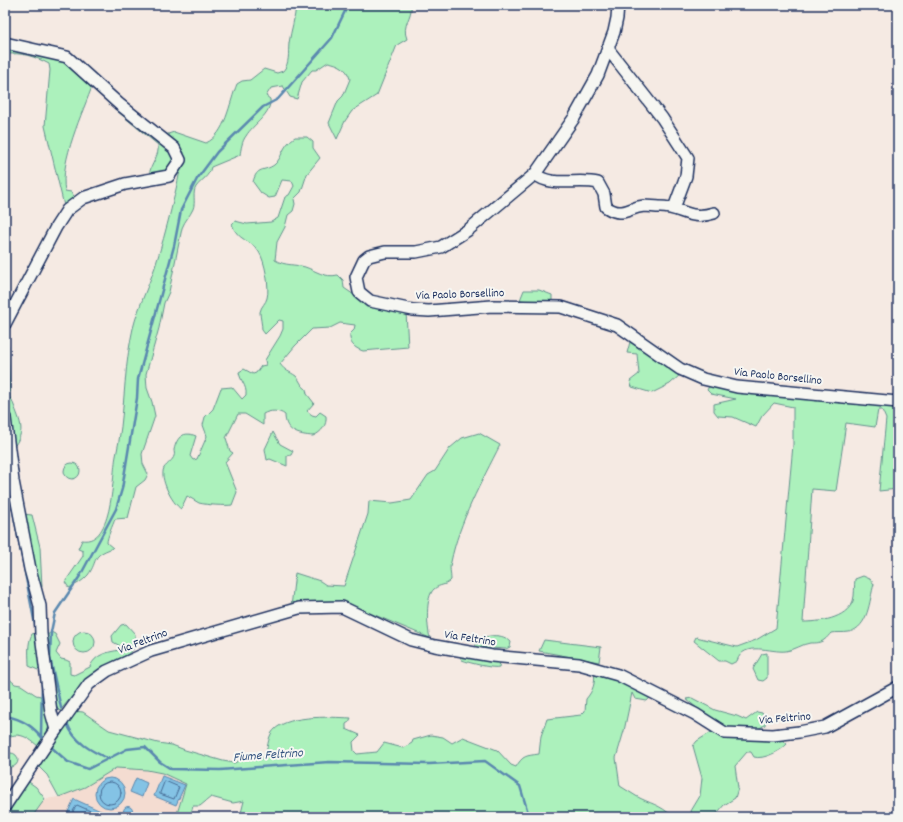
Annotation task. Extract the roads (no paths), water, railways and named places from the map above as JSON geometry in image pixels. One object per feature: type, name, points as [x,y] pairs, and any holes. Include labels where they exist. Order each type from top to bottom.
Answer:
[{"type":"street","name":"Via Paolo Borsellino","points":[[618,5],[617,18],[608,49],[598,75],[574,118],[535,174],[468,230],[441,247],[416,252],[385,252],[369,256],[364,260],[356,277],[359,292],[370,301],[414,310],[429,311],[492,306],[561,307],[617,325],[680,369],[703,379],[737,387],[898,402]]},
{"type":"street","points":[[5,43],[67,57],[119,104],[174,148],[180,160],[169,176],[125,184],[83,198],[67,210],[56,227],[5,324]]},
{"type":"street","points":[[608,49],[662,118],[688,158],[686,176],[674,208]]},
{"type":"street","points":[[535,174],[546,181],[580,181],[598,183],[604,194],[606,206],[615,212],[625,213],[643,206],[674,208],[690,216],[699,217],[714,213]]},
{"type":"street","points":[[5,418],[14,481],[30,569],[40,606],[42,642],[51,712],[56,730]]},
{"type":"street","name":"Via Feltrino","points":[[5,806],[32,764],[89,684],[107,671],[151,651],[299,608],[342,607],[411,640],[492,656],[579,664],[618,675],[694,714],[725,733],[773,734],[799,732],[825,727],[898,687]]},
{"type":"water","points":[[162,776],[185,785],[176,805],[154,796]]},
{"type":"water","points":[[110,778],[121,782],[125,793],[121,804],[110,808],[99,804],[95,793],[99,782]]},
{"type":"water","points":[[136,778],[147,783],[142,797],[130,792]]},
{"type":"water","points":[[74,799],[114,817],[75,817],[67,814]]},
{"type":"water","points":[[128,806],[133,811],[128,816],[123,811]]},
{"type":"waterway","points":[[61,708],[50,658],[51,632],[55,613],[80,576],[116,509],[122,489],[137,398],[138,379],[174,246],[181,210],[197,179],[217,152],[263,107],[278,99],[332,38],[348,5]]},
{"type":"waterway","points":[[5,464],[7,473]]},
{"type":"waterway","points":[[11,500],[36,630]]},
{"type":"waterway","points":[[41,736],[42,680]]},
{"type":"waterway","name":"Fiume Feltrino","points":[[5,716],[28,724],[45,741]]},
{"type":"waterway","points":[[67,723],[70,730],[79,741],[96,753],[109,759]]},
{"type":"waterway","name":"Fiume Feltrino","points":[[50,746],[68,762],[88,769],[127,749],[145,747],[160,762],[171,769],[220,770],[329,762],[429,764],[485,761],[520,786],[529,816],[535,817]]}]
